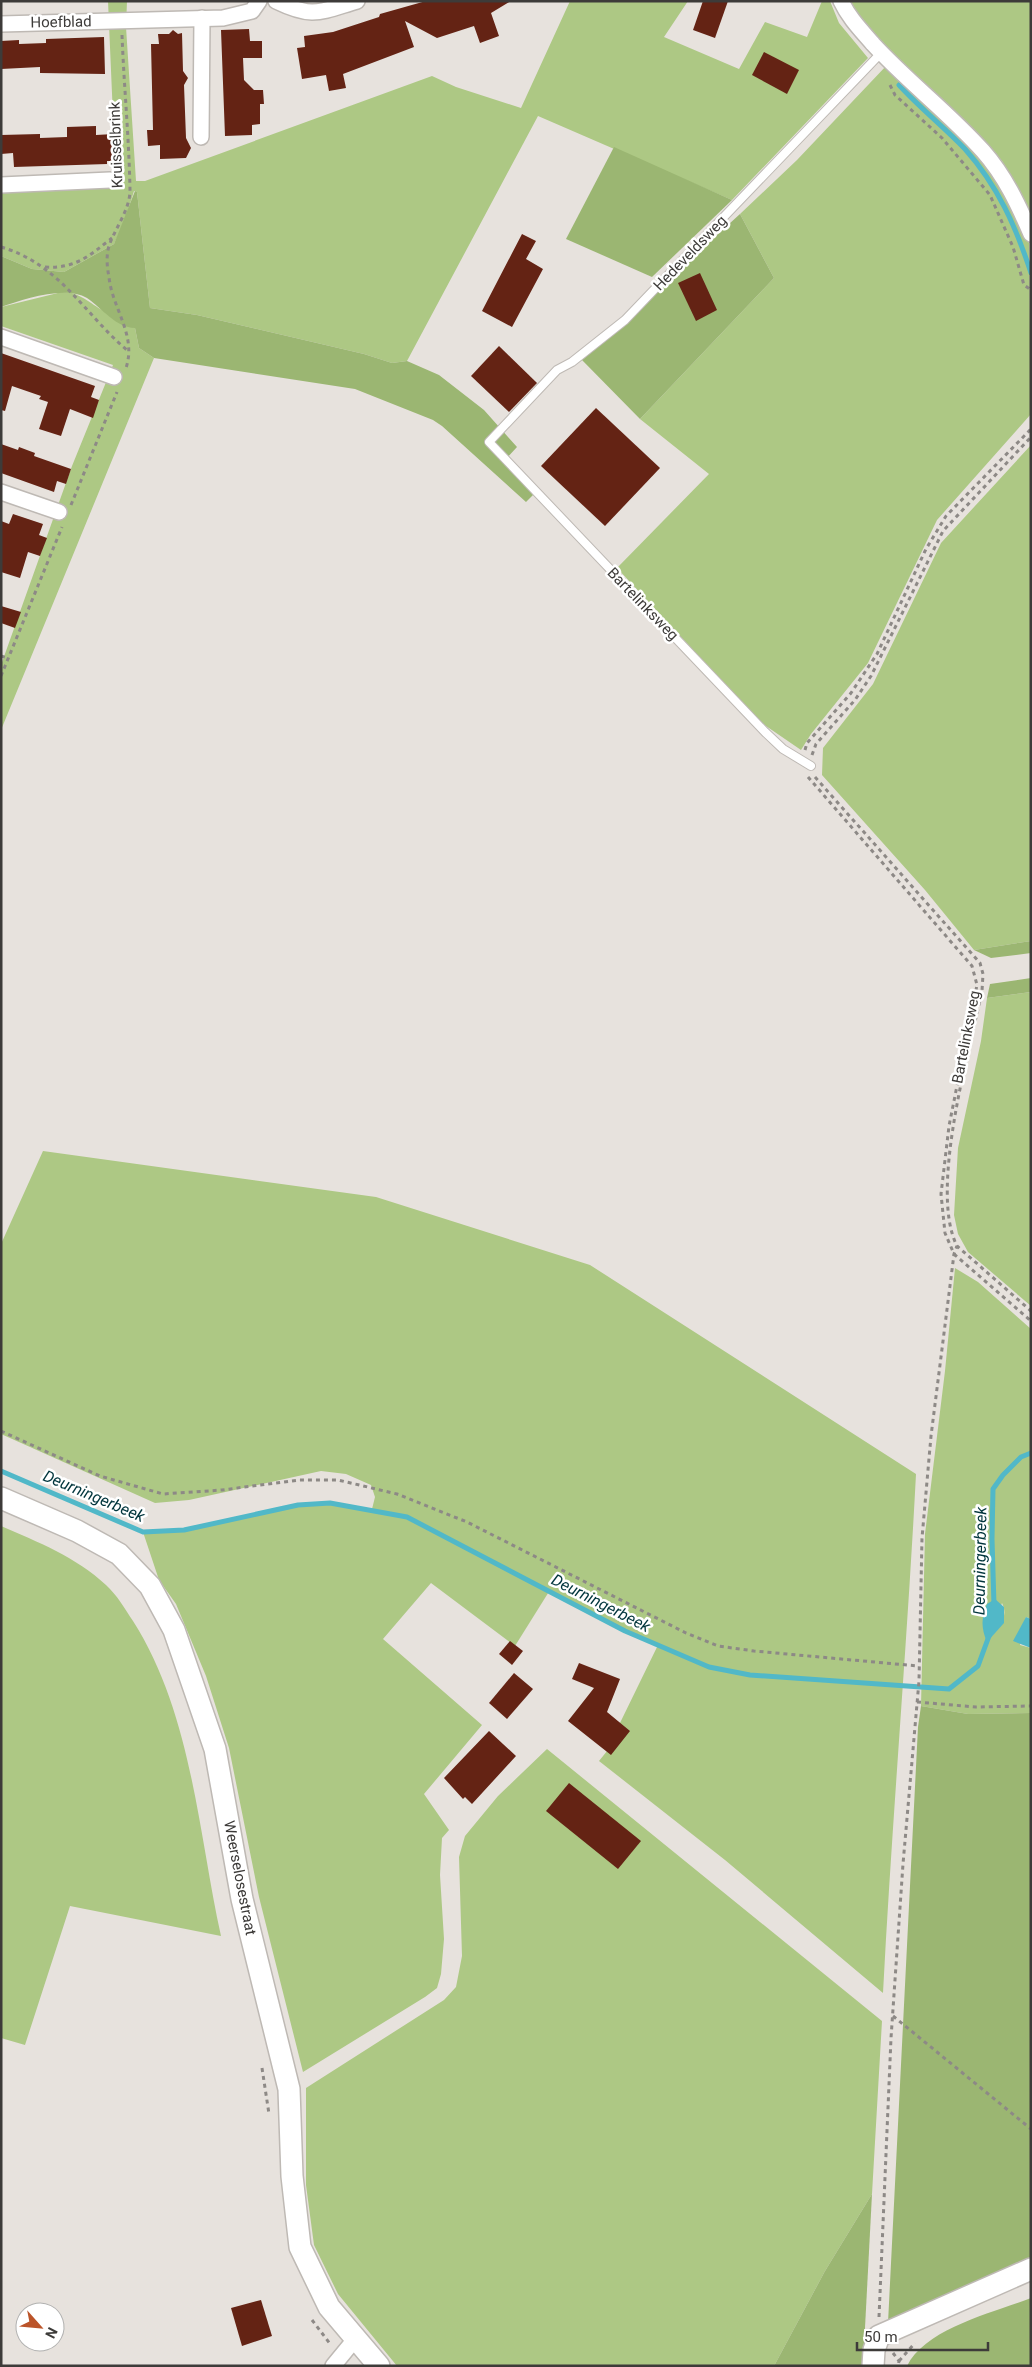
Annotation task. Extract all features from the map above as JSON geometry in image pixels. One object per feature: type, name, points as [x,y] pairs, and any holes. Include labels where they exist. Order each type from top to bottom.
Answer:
[{"type":"street","name":"Hoefblad","points":[[1,24],[121,22],[241,15],[252,11],[258,1]]},
{"type":"street","points":[[276,1],[293,9],[312,14],[357,1]]},
{"type":"street","points":[[841,1],[852,20],[885,57],[987,157],[1002,175],[1018,203],[1031,234]]},
{"type":"street","points":[[201,137],[202,18]]},
{"type":"street","points":[[1,184],[110,180]]},
{"type":"street","points":[[1,337],[119,375]]},
{"type":"street","points":[[1,492],[59,512]]},
{"type":"street","name":"Weerselosestraat","points":[[1,1498],[77,1530],[119,1554],[150,1586],[174,1630],[215,1749],[242,1899],[288,2089],[292,2176],[300,2247],[329,2307],[379,2366]]},
{"type":"street","points":[[873,2366],[874,2350],[879,2336],[1031,2269]]},
{"type":"street","points":[[337,2361],[356,2338]]},
{"type":"lane","name":"Hedeveldsweg","points":[[489,442],[557,370],[572,362],[625,320],[885,57]]},
{"type":"lane","name":"Bartelinksweg","points":[[489,442],[764,732],[783,749],[802,759],[810,766]]},
{"type":"path","name":"Kruisselbrink","points":[[119,375],[129,358],[127,332],[109,283],[108,254],[130,191],[121,22]]},
{"type":"path","points":[[885,57],[890,84],[895,95],[942,138],[990,195],[1013,247],[1024,285],[1031,290]]},
{"type":"path","points":[[44,267],[63,268],[82,260],[112,238]]},
{"type":"path","points":[[1,247],[20,254],[44,267],[72,292],[128,351]]},
{"type":"path","points":[[802,759],[807,743],[851,693],[877,654],[926,549],[946,516],[1031,429]]},
{"type":"path","points":[[810,766],[816,744],[855,700],[871,676],[943,531],[1031,437]]},
{"type":"path","points":[[1,656],[8,658]]},
{"type":"path","name":"Bartelinksweg","points":[[802,759],[803,768],[810,782],[972,966],[977,985],[949,1126],[941,1194],[945,1233],[954,1254]]},
{"type":"path","name":"Bartelinksweg","points":[[810,766],[814,776],[973,954],[983,974],[982,991],[954,1123],[950,1155],[948,1216],[951,1232],[957,1246]]},
{"type":"path","points":[[879,2336],[878,2297],[893,2016],[906,1819],[919,1681],[922,1538],[926,1489],[954,1254],[957,1246],[1031,1311]]},
{"type":"path","points":[[954,1254],[1031,1322]]},
{"type":"path","points":[[1,1431],[100,1476],[163,1494],[309,1480],[338,1480],[397,1494],[467,1522],[686,1633],[718,1646],[918,1666]]},
{"type":"path","points":[[917,1702],[976,1707],[1031,1706]]},
{"type":"path","points":[[893,2016],[1031,2129]]},
{"type":"path","points":[[262,2062],[269,2118]]},
{"type":"path","points":[[309,2312],[337,2361]]},
{"type":"path","points":[[898,2366],[899,2361]]},
{"type":"green space","points":[[108,1],[127,1],[126,27],[136,181],[145,181],[432,76],[456,87],[521,108],[570,1],[688,1],[664,37],[739,69],[765,22],[807,37],[822,1],[830,1],[839,23],[868,58],[732,200],[538,116],[407,361],[392,363],[364,354],[197,315],[150,308],[137,192],[134,191],[124,223],[114,244],[64,272],[32,269],[1,256],[1,190],[116,186]]},
{"type":"green space","points":[[848,1],[1031,1],[1031,218],[1002,161],[854,14]]},
{"type":"green space","points":[[887,65],[978,151],[1015,209],[1029,243],[1031,414],[937,520],[868,663],[811,734],[801,750],[760,722],[617,568],[709,474],[640,419],[774,278],[740,214],[797,160]]},
{"type":"green space","points":[[614,147],[732,200],[652,277],[566,239]]},
{"type":"green space","points":[[135,191],[137,192],[150,308],[197,315],[364,354],[392,363],[407,361],[439,375],[484,410],[517,447],[503,462],[534,494],[526,502],[433,420],[355,389],[154,358],[139,348],[135,328],[115,321],[87,298],[78,294],[56,293],[44,295],[1,307],[1,256],[32,269],[64,272],[114,244]]},
{"type":"green space","points":[[740,214],[774,278],[640,419],[582,360],[624,326],[671,277]]},
{"type":"green space","points":[[62,292],[79,296],[135,328],[139,348],[154,358],[1,730],[1,665],[72,466],[113,365],[1,326],[1,307]]},
{"type":"green space","points":[[1031,445],[1031,941],[974,950],[925,890],[822,775],[823,748],[873,684],[941,543]]},
{"type":"green space","points":[[1031,941],[1031,953],[991,958],[974,950]]},
{"type":"green space","points":[[1031,978],[1031,992],[987,998],[990,984]]},
{"type":"green space","points":[[1031,992],[1031,1306],[968,1252],[958,1234],[954,1215],[958,1148],[981,1041],[987,998]]},
{"type":"green space","points":[[43,1151],[376,1197],[590,1265],[916,1474],[883,1993],[725,1860],[599,1761],[624,1730],[619,1725],[658,1645],[625,1631],[550,1590],[515,1646],[431,1583],[383,1639],[482,1725],[424,1794],[449,1830],[442,1838],[440,1875],[444,1939],[441,1974],[437,1988],[425,1997],[303,2072],[259,1897],[229,1748],[206,1676],[176,1604],[159,1580],[143,1532],[184,1530],[298,1505],[330,1503],[372,1509],[375,1497],[371,1485],[346,1474],[321,1471],[189,1500],[155,1503],[1,1434],[1,1244]]},
{"type":"green space","points":[[955,1268],[978,1282],[1031,1329],[1031,1619],[1026,1617],[1020,1645],[1031,1648],[1031,1713],[968,1714],[921,1706],[925,1534],[945,1371]],"holes":[[[1002,1603],[1004,1609],[1001,1624],[987,1641]]]},
{"type":"green space","points":[[1,1526],[43,1544],[69,1558],[106,1585],[133,1621],[153,1657],[181,1734],[199,1815],[221,1936],[70,1906],[25,2045],[1,2038]]},
{"type":"green space","points":[[921,1706],[968,1714],[1031,1713],[1031,2264],[888,2323],[918,1727]]},
{"type":"green space","points":[[547,1749],[882,2021],[872,2194],[825,2271],[774,2366],[397,2366],[338,2294],[314,2245],[306,2185],[306,2088],[444,2000],[456,1987],[462,1956],[459,1857],[465,1836],[498,1796]]},
{"type":"green space","points":[[872,2194],[863,2366],[774,2366],[825,2271]]},
{"type":"green space","points":[[1031,2298],[1031,2366],[907,2366],[916,2353],[929,2341],[945,2332],[962,2323]]},
{"type":"water","points":[[995,1599],[1004,1607],[1004,1623],[987,1642],[982,1623],[987,1604]]},
{"type":"water","points":[[1026,1617],[1031,1619],[1031,1648],[1013,1641]]},
{"type":"building","points":[[426,1],[511,1],[491,13],[499,36],[480,43],[474,26],[437,38],[405,21],[414,47],[343,74],[346,88],[329,91],[326,75],[302,79],[297,48],[305,47],[304,36],[333,32],[379,17],[380,14]]},
{"type":"building","points":[[703,1],[728,1],[715,38],[693,30]]},
{"type":"building","points":[[249,29],[250,41],[262,41],[262,58],[243,58],[244,80],[254,90],[263,90],[264,104],[260,104],[260,124],[252,125],[252,135],[225,136],[221,30]]},
{"type":"building","points":[[173,30],[178,34],[182,33],[183,71],[188,78],[184,85],[186,138],[191,148],[186,158],[160,159],[160,145],[148,146],[147,130],[153,130],[151,44],[159,44],[158,34],[169,34]]},
{"type":"building","points":[[104,37],[105,74],[40,73],[40,67],[1,69],[1,41],[19,40],[19,44],[46,43],[46,39]]},
{"type":"building","points":[[764,52],[799,70],[787,94],[752,75]]},
{"type":"building","points":[[96,126],[96,135],[114,134],[115,161],[107,161],[107,164],[14,167],[13,153],[1,154],[1,135],[40,134],[40,138],[67,137],[67,127]]},
{"type":"building","points":[[522,234],[536,241],[526,259],[543,269],[512,327],[482,311]]},
{"type":"building","points":[[700,273],[717,310],[696,321],[678,283]]},
{"type":"building","points":[[499,346],[537,383],[509,412],[471,376]]},
{"type":"building","points":[[1,353],[95,386],[91,397],[99,400],[93,418],[70,409],[61,436],[39,429],[48,402],[39,399],[41,396],[12,386],[5,411],[1,410]]},
{"type":"building","points":[[596,408],[660,468],[605,526],[541,466]]},
{"type":"building","points":[[1,444],[18,450],[19,447],[35,453],[34,456],[71,469],[66,484],[57,481],[54,492],[1,473]]},
{"type":"building","points":[[13,514],[43,524],[39,535],[47,538],[40,556],[28,552],[20,578],[1,572],[1,521],[9,524]]},
{"type":"building","points":[[1,606],[21,612],[15,628],[1,623]]},
{"type":"building","points":[[510,1641],[523,1651],[512,1665],[499,1654]]},
{"type":"building","points":[[579,1663],[620,1679],[607,1712],[630,1731],[611,1755],[568,1721],[594,1688],[572,1679]]},
{"type":"building","points":[[514,1673],[533,1689],[507,1719],[489,1703]]},
{"type":"building","points":[[489,1731],[516,1756],[472,1804],[465,1797],[463,1799],[444,1778]]},
{"type":"building","points":[[569,1783],[641,1841],[618,1869],[546,1811]]},
{"type":"building","points":[[261,2300],[272,2336],[242,2346],[231,2308]]},
{"type":"waterway","points":[[899,85],[977,163],[1005,208],[1031,273]]},
{"type":"waterway","name":"Deurningerbeek","points":[[994,1605],[993,1489],[1003,1475],[1021,1457],[1031,1453]]},
{"type":"waterway","name":"Deurningerbeek","points":[[1,1471],[143,1532],[184,1530],[298,1505],[330,1503],[407,1517],[625,1631],[709,1667],[750,1675],[949,1689],[978,1666],[989,1636]]}]
